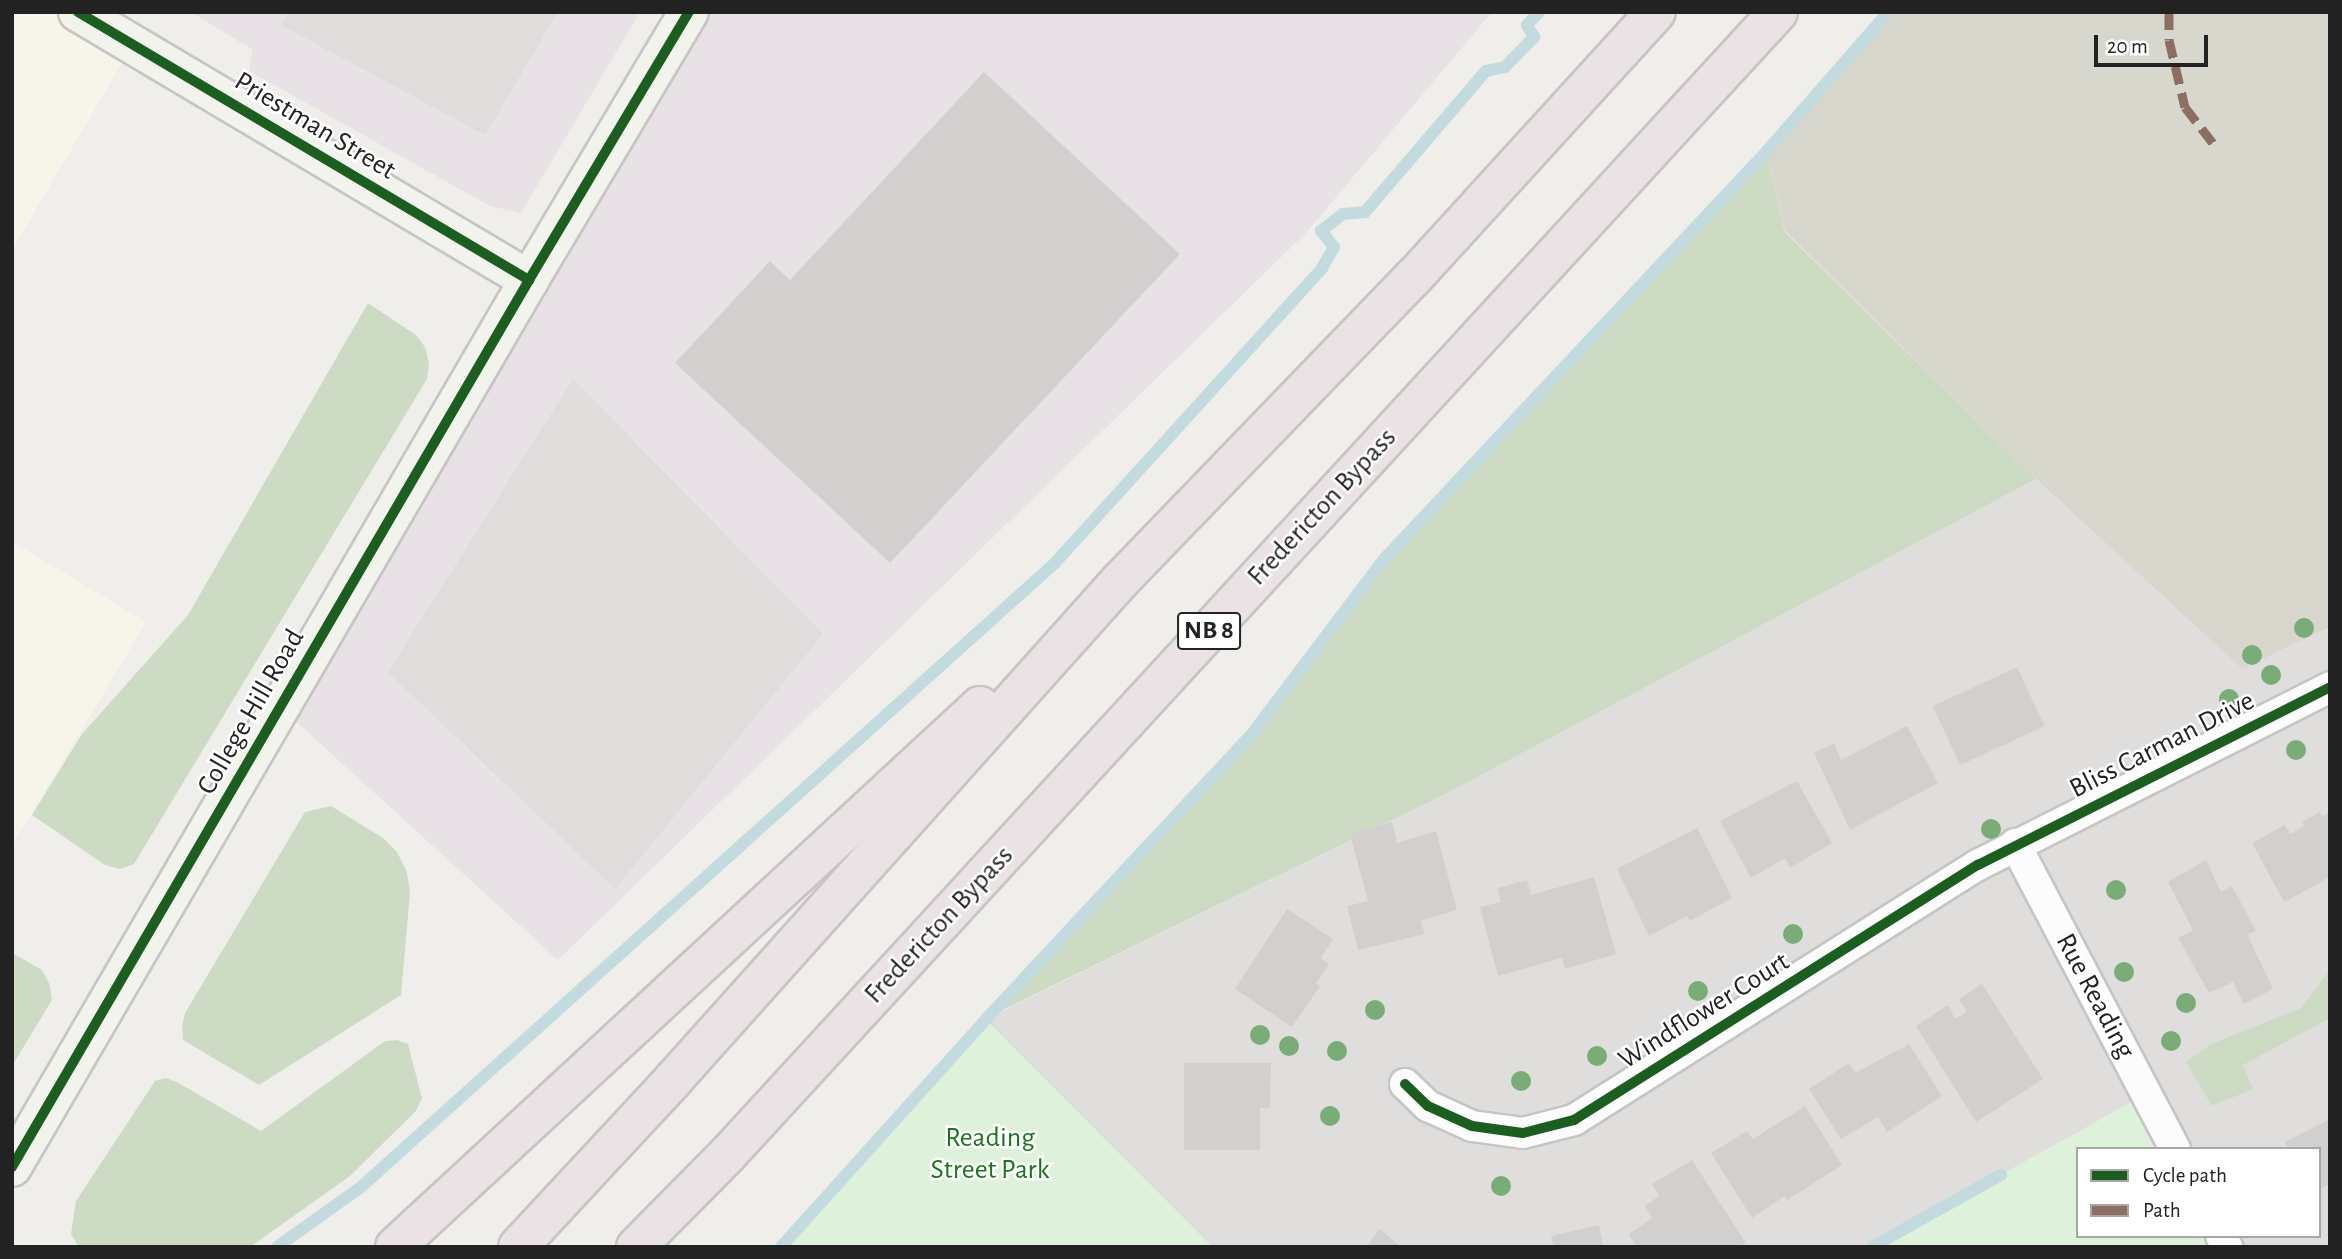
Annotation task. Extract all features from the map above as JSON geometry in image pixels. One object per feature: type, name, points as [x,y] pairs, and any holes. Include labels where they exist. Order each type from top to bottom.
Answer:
[{"type":"highway","points":[[518,1247],[673,1080],[1120,581],[1413,278],[1656,12]]},
{"type":"highway","name":"Fredericton Bypass","points":[[636,1247],[728,1154],[1778,12]]},
{"type":"highway","points":[[395,1247],[876,799],[1120,581]]},
{"type":"street","name":"Priestman Street","points":[[78,12],[529,279]]},
{"type":"street","name":"College Hill Road","points":[[12,1167],[529,279],[689,12]]},
{"type":"street","name":"Bliss Carman Drive","points":[[2015,844],[2330,687]]},
{"type":"street","name":"Windflower Court","points":[[1405,1084],[1428,1107],[1472,1126],[1524,1133],[1574,1120],[2015,844]]},
{"type":"street","name":"Rue Reading","points":[[2015,844],[2174,1147]]},
{"type":"shaded area","points":[[12,12],[78,12],[133,44],[12,250]]},
{"type":"shaded area","points":[[191,12],[640,12],[521,213],[490,206],[249,71],[253,50]]},
{"type":"shaded area","points":[[288,12],[558,12],[485,135],[281,25]]},
{"type":"shaded area","points":[[689,12],[1492,12],[1306,233],[558,960],[280,707]]},
{"type":"shaded area","points":[[1888,12],[2330,12],[2330,627],[2242,669],[2036,479],[1785,231],[1766,152]]},
{"type":"shaded area","points":[[573,379],[823,634],[615,889],[388,672]]},
{"type":"shaded area","points":[[2036,479],[2242,669],[2330,627],[2330,1247],[2227,1247],[2222,1238],[2321,1238],[2321,1147],[2174,1147],[2146,1094],[1872,1247],[1214,1247],[986,1019],[1440,797]]},
{"type":"shaded area","points":[[12,542],[146,622],[12,846]]},
{"type":"green space","points":[[1766,152],[1785,232],[2036,479],[1440,797],[988,1017],[1251,735],[1384,559]]},
{"type":"green space","points":[[368,303],[416,335],[425,347],[429,364],[427,379],[134,864],[120,869],[105,865],[32,815],[82,734],[188,615]]},
{"type":"green space","points":[[331,806],[383,838],[397,852],[407,872],[410,893],[401,995],[259,1085],[183,1040],[185,1013],[305,812]]},
{"type":"green space","points":[[12,953],[42,970],[50,985],[52,1000],[12,1066]]},
{"type":"green space","points":[[2330,970],[2330,1018],[2243,1065],[2253,1089],[2212,1106],[2186,1062],[2211,1044],[2301,1008]]},
{"type":"green space","name":"Reading Street Park","points":[[986,1018],[1214,1247],[781,1247]]},
{"type":"green space","name":"Reading Street Park","points":[[986,1019],[1213,1247],[781,1247]]},
{"type":"green space","points":[[397,1040],[408,1044],[422,1098],[416,1111],[350,1176],[250,1247],[79,1247],[71,1234],[76,1201],[155,1081],[166,1078],[177,1082],[261,1131],[385,1041]]},
{"type":"green space","points":[[2146,1094],[2174,1147],[2076,1147],[2076,1238],[2222,1238],[2227,1247],[1872,1247]]},
{"type":"building","points":[[984,72],[1180,254],[890,563],[675,363],[770,261],[790,280]]},
{"type":"building","points":[[2017,667],[2044,726],[1960,765],[1933,706]]},
{"type":"building","points":[[1907,726],[1938,783],[1850,830],[1814,753],[1834,743],[1841,760]]},
{"type":"building","points":[[1797,781],[1832,843],[1790,868],[1785,858],[1751,878],[1720,821]]},
{"type":"building","points":[[2320,812],[2322,816],[2330,812],[2330,877],[2284,902],[2252,843],[2285,825],[2290,834],[2304,826],[2302,822]]},
{"type":"building","points":[[1392,822],[1397,843],[1436,831],[1457,910],[1420,921],[1425,934],[1358,950],[1347,906],[1368,901],[1350,834]]},
{"type":"building","points":[[1697,828],[1732,898],[1690,921],[1687,916],[1649,936],[1617,869]]},
{"type":"building","points":[[2206,860],[2221,892],[2232,886],[2256,931],[2247,934],[2273,989],[2244,1004],[2233,982],[2209,993],[2178,938],[2193,930],[2168,882]]},
{"type":"building","points":[[1594,877],[1616,954],[1565,969],[1562,958],[1498,976],[1480,907],[1501,902],[1498,888],[1527,880],[1531,895]]},
{"type":"building","points":[[1287,909],[1333,939],[1321,958],[1329,964],[1316,983],[1320,986],[1292,1027],[1235,989]]},
{"type":"building","points":[[1982,984],[2043,1079],[1976,1122],[1916,1026],[1948,1005],[1955,1019],[1967,1012],[1959,999]]},
{"type":"building","points":[[1909,1044],[1942,1096],[1887,1132],[1878,1117],[1841,1139],[1809,1089],[1849,1063],[1855,1073]]},
{"type":"building","points":[[1184,1063],[1271,1063],[1270,1108],[1260,1108],[1260,1150],[1184,1150]]},
{"type":"building","points":[[1805,1106],[1842,1165],[1787,1200],[1785,1196],[1752,1218],[1711,1153],[1747,1131],[1753,1139]]},
{"type":"building","points":[[2330,1119],[2330,1184],[2321,1188],[2321,1147],[2287,1147],[2285,1142]]},
{"type":"building","points":[[1692,1160],[1746,1243],[1740,1247],[1636,1247],[1629,1234],[1652,1218],[1645,1206],[1659,1196],[1652,1184]]},
{"type":"building","points":[[1599,1225],[1603,1247],[1554,1247],[1551,1236]]},
{"type":"building","points":[[1380,1229],[1401,1247],[1366,1247]]},
{"type":"waterway","points":[[277,1247],[361,1187],[1054,564],[1322,268],[1334,247],[1321,231],[1343,214],[1365,212],[1486,71],[1505,67],[1534,37],[1527,25],[1539,12]]},
{"type":"waterway","points":[[781,1247],[986,1019],[1251,735],[1384,559],[1766,152],[1888,12]]},
{"type":"waterway","points":[[1872,1247],[2001,1175]]},
{"type":"marked path","points":[[2169,12],[2169,40],[2185,107],[2216,147]]},
{"type":"cycle path","points":[[78,12],[529,280]]},
{"type":"cycle path","points":[[12,1167],[529,280],[689,12]]},
{"type":"cycle path","points":[[1405,1084],[1428,1106],[1472,1126],[1523,1133],[1574,1120],[1978,865],[2330,687]]}]
